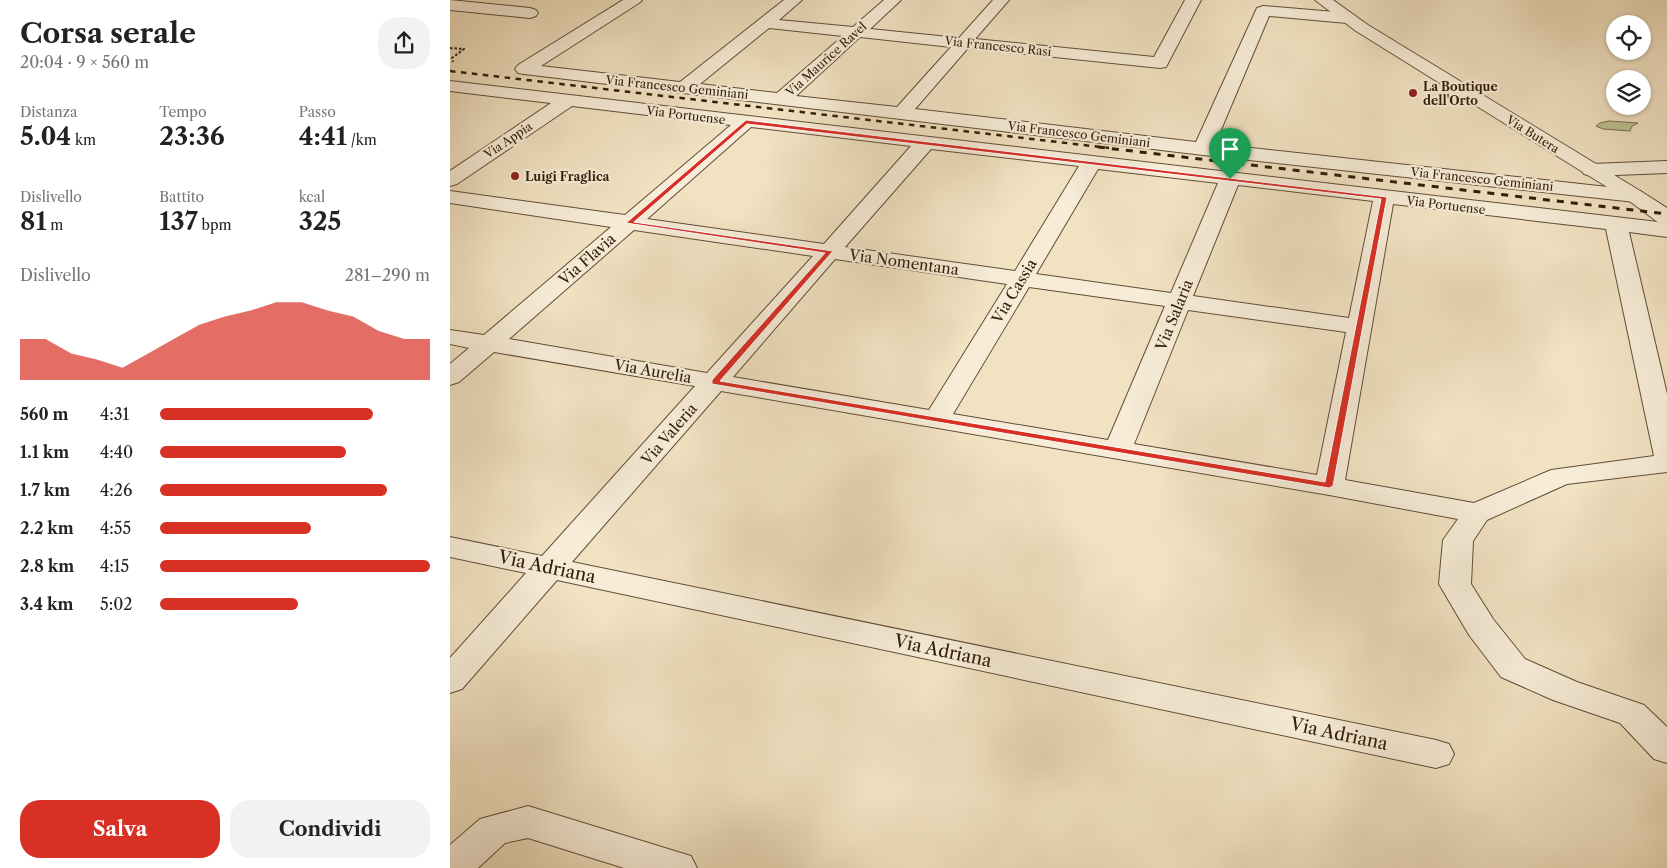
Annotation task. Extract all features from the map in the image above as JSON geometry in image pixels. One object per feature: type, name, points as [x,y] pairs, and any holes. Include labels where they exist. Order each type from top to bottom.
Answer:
[{"type":"street","name":"Via Francesco Geminiani","points":[[634,0],[524,69],[1203,149],[1635,196]]},
{"type":"street","points":[[684,88],[794,0]]},
{"type":"street","name":"Via Maurice Ravel","points":[[782,98],[893,0]]},
{"type":"street","points":[[901,114],[1001,0]]},
{"type":"street","name":"Via Francesco Rasi","points":[[766,23],[1160,62],[1193,0]]},
{"type":"street","name":"Via Butera","points":[[1323,0],[1347,18],[1635,196],[1667,218]]},
{"type":"street","points":[[450,5],[530,13]]},
{"type":"street","points":[[1203,149],[1263,11],[1347,18]]},
{"type":"street","name":"Via Portuense","points":[[450,86],[1667,230]]},
{"type":"street","name":"Via Appia","points":[[450,180],[566,101]]},
{"type":"street","name":"Via Flavia","points":[[450,377],[746,122]]},
{"type":"street","name":"Via Valeria","points":[[450,680],[925,143]]},
{"type":"street","name":"Via Cassia","points":[[936,419],[1092,162]]},
{"type":"street","points":[[1591,170],[1667,167]]},
{"type":"street","name":"Via Salaria","points":[[1118,450],[1230,179]]},
{"type":"street","name":"Via Nomentana","points":[[450,197],[1359,327]]},
{"type":"street","points":[[1329,486],[1384,198]]},
{"type":"street","points":[[1616,224],[1667,454]]},
{"type":"street","name":"Via Aurelia","points":[[450,337],[1329,486],[1477,513]]},
{"type":"street","points":[[1667,463],[1561,476],[1477,513],[1458,540],[1455,584],[1482,627],[1513,668],[1565,691],[1632,714],[1667,750]]},
{"type":"street","name":"Via Adriana","points":[[450,547],[1436,754]]},
{"type":"street","points":[[454,868],[465,855],[494,830],[528,822],[677,868]]},
{"type":"green space","points":[[1609,121],[1638,123],[1632,126],[1630,131],[1603,129],[1596,126]]},
{"type":"railway","points":[[450,71],[1109,148]]},
{"type":"railway","points":[[1098,147],[1667,214]]},
{"type":"place","name":"La Boutique dell'Orto","points":[[1413,93]]},
{"type":"place","name":"Luigi Fraglica","points":[[515,176]]},
{"type":"route","points":[[746,122],[1230,179],[1384,198],[1329,486],[715,382],[830,251],[629,223],[746,122]]}]
